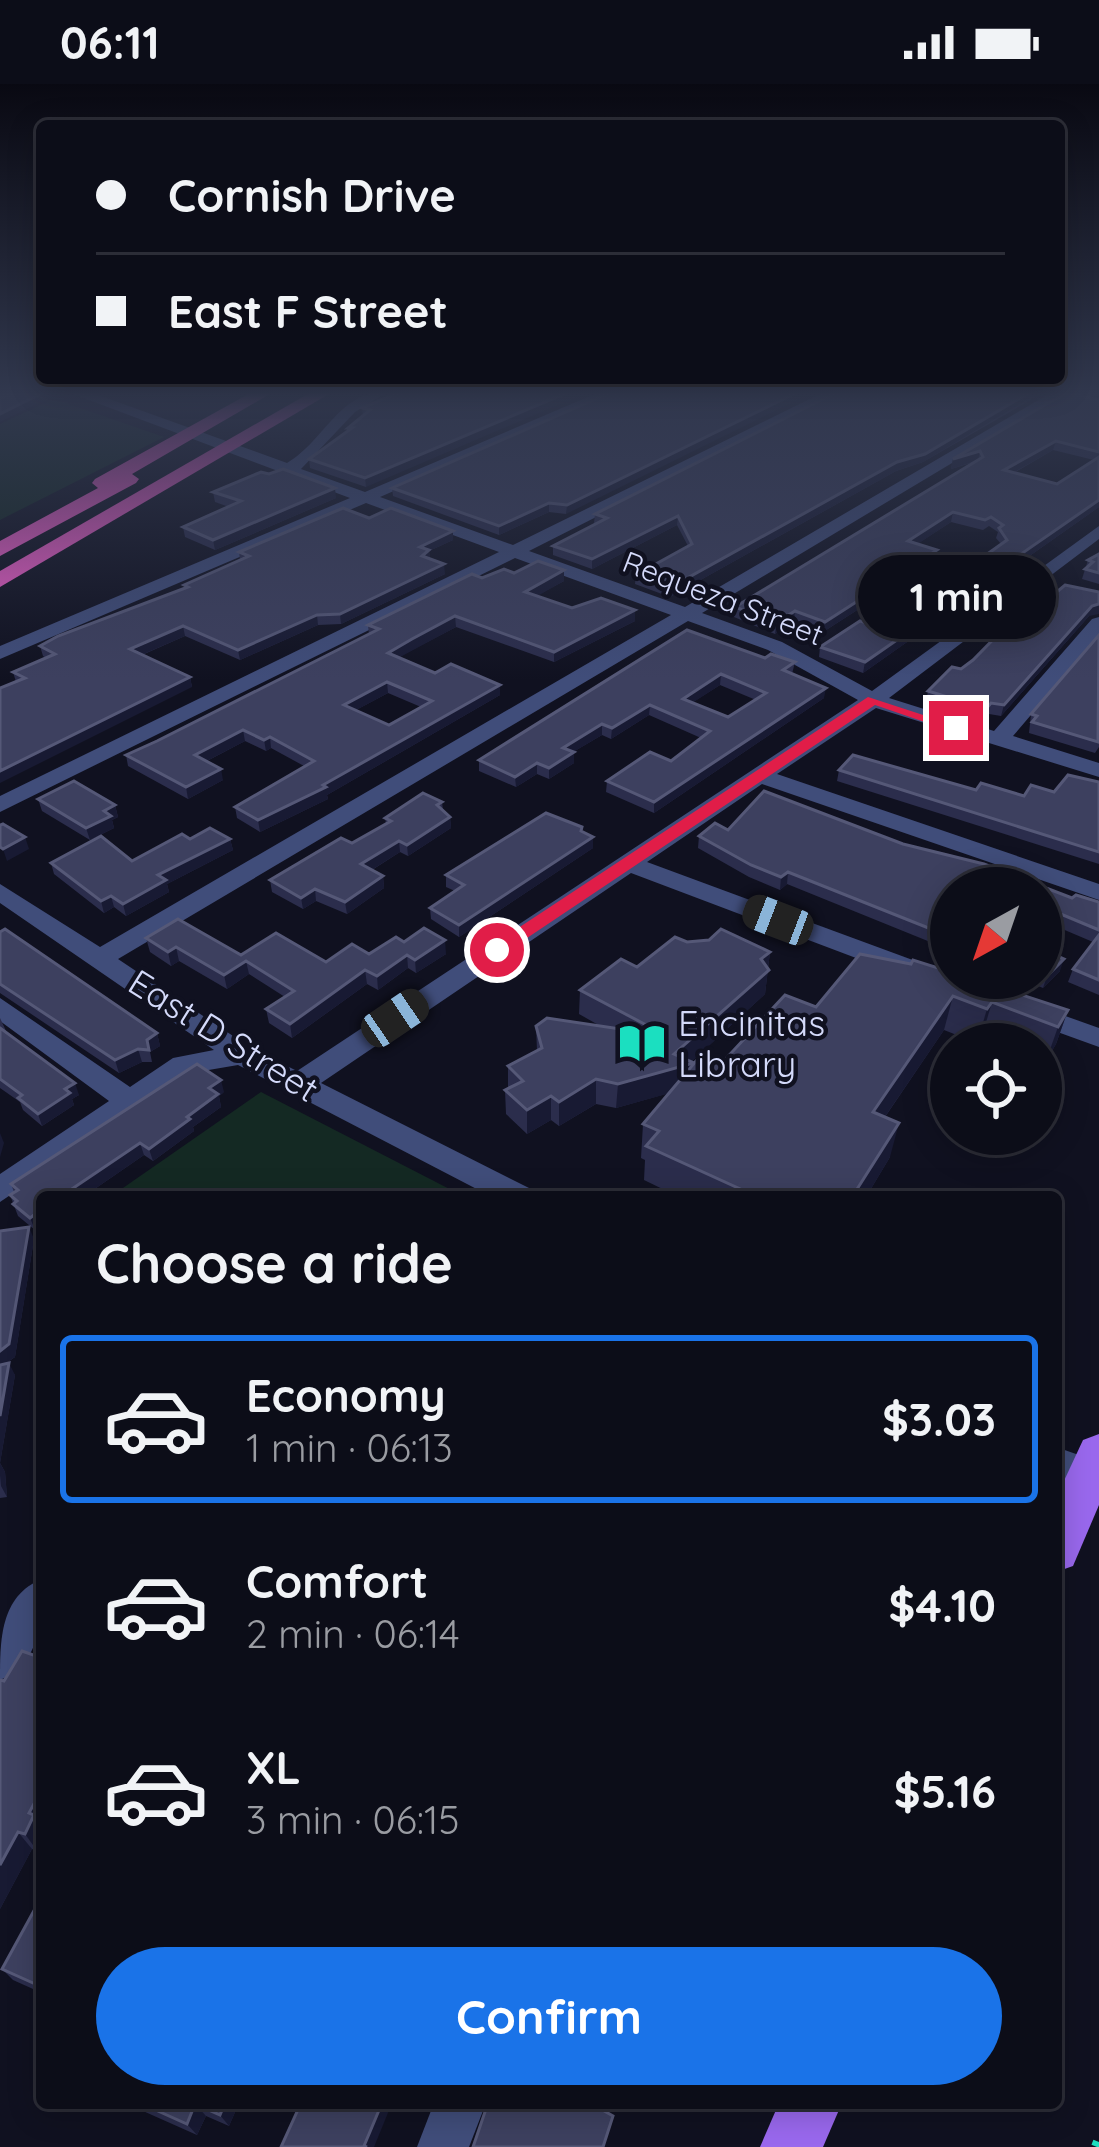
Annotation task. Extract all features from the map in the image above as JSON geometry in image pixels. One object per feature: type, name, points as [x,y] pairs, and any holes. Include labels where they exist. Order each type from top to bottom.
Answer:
[{"type":"highway","points":[[0,537],[92,487]]},
{"type":"highway","points":[[0,550],[112,487]]},
{"type":"highway","points":[[0,566],[140,487]]},
{"type":"highway","points":[[0,583],[162,487]]},
{"type":"main road","points":[[1062,1534],[1086,1468]]},
{"type":"main road","points":[[791,2147],[808,2109]]},
{"type":"street","name":"Requeza Street","points":[[336,487],[775,646],[873,700],[1099,770]]},
{"type":"street","points":[[0,653],[386,487]]},
{"type":"street","points":[[0,805],[643,487]]},
{"type":"street","points":[[101,958],[901,487]]},
{"type":"street","points":[[298,1084],[1048,580],[1099,531]]},
{"type":"street","points":[[998,740],[1099,623]]},
{"type":"street","points":[[757,775],[1099,892]]},
{"type":"street","points":[[628,864],[930,975]]},
{"type":"street","name":"East D Street","points":[[0,892],[242,1055],[508,1191]]},
{"type":"street","points":[[1004,1003],[1099,1038]]},
{"type":"street","points":[[0,1007],[127,1100]]},
{"type":"street","points":[[0,1190],[183,1065],[208,1031]]},
{"type":"street","points":[[183,1065],[242,1055]]},
{"type":"street","points":[[0,1659],[36,1607]]},
{"type":"street","points":[[443,2147],[458,2109]]},
{"type":"green space","points":[[0,487],[65,487],[0,520]]},
{"type":"green space","points":[[261,1092],[453,1191],[119,1191]]},
{"type":"building","points":[[224,487],[335,488],[213,540],[183,527],[241,501],[213,492]]},
{"type":"building","points":[[603,487],[567,505],[549,503],[499,526],[392,488]]},
{"type":"building","points":[[648,487],[851,487],[671,587],[636,575],[692,544],[678,516],[592,559],[553,546],[607,518],[595,514]]},
{"type":"building","points":[[933,487],[1099,487],[1099,500],[865,662],[820,647],[860,621],[883,628],[1007,540],[999,528],[1003,525],[991,517],[985,520],[953,512],[908,541],[937,550],[825,622],[795,611],[776,623],[735,607]]},
{"type":"building","points":[[343,508],[369,518],[391,508],[453,531],[420,547],[429,550],[422,556],[444,564],[340,614],[317,615],[238,650],[183,626],[130,649],[190,677],[0,771],[0,688],[25,678],[13,672],[55,654],[40,646],[188,587],[184,585],[249,556],[239,552]]},
{"type":"building","points":[[1099,554],[1099,573],[1085,569],[1093,562],[1088,560]]},
{"type":"building","points":[[538,561],[564,570],[525,592],[572,608],[601,598],[635,610],[554,652],[455,616],[412,639],[388,653],[435,673],[451,664],[500,685],[323,785],[326,787],[258,820],[235,807],[314,761],[270,737],[264,740],[243,730],[195,755],[221,769],[186,787],[126,755],[379,629],[368,625],[472,574],[482,578],[504,569],[514,573]],"holes":[[[387,682],[432,701],[389,725],[344,705]]]},
{"type":"building","points":[[1065,585],[1099,592],[1099,604],[1092,606],[1004,705],[991,703],[986,709],[928,691],[952,667],[961,669],[973,660],[1019,613],[1028,613],[1051,589],[1058,591]]},
{"type":"building","points":[[687,630],[765,658],[771,654],[795,662],[783,670],[826,688],[654,802],[607,781],[650,752],[671,761],[710,731],[650,705],[612,728],[602,724],[563,748],[574,752],[549,768],[537,763],[515,777],[479,760]],"holes":[[[721,674],[766,693],[728,717],[683,699]]]},
{"type":"building","points":[[1099,635],[1098,742],[1032,722],[1037,716],[1031,714]]},
{"type":"building","points":[[853,755],[976,790],[981,783],[1024,796],[1031,785],[1054,792],[1068,775],[1099,782],[1099,852],[839,770]]},
{"type":"building","points":[[74,781],[115,805],[104,811],[111,816],[86,828],[38,799]]},
{"type":"building","points":[[764,791],[903,844],[992,867],[930,867],[930,929],[788,872],[781,877],[751,865],[699,836],[715,823],[728,830]]},
{"type":"building","points":[[423,793],[442,802],[437,805],[450,817],[407,845],[399,841],[361,864],[383,876],[345,902],[315,889],[301,898],[270,880],[341,838],[352,843],[391,821],[385,818]]},
{"type":"building","points":[[546,813],[582,827],[581,831],[593,837],[459,925],[430,908],[464,885],[446,875]]},
{"type":"building","points":[[3,824],[25,837],[3,849]]},
{"type":"building","points":[[210,828],[230,839],[158,875],[166,880],[123,904],[111,896],[101,901],[51,863],[101,836],[132,861],[182,834],[190,839]]},
{"type":"building","points":[[1062,894],[1099,902],[1099,930],[1062,915]]},
{"type":"building","points":[[178,919],[241,955],[276,933],[326,962],[352,944],[369,954],[396,937],[404,942],[424,928],[445,940],[415,960],[407,955],[377,976],[365,970],[290,1024],[266,1009],[294,991],[246,961],[224,975],[176,947],[168,952],[146,938]]},
{"type":"building","points":[[5,929],[157,1033],[147,1040],[149,1050],[138,1049],[115,1060],[0,984],[0,932]]},
{"type":"building","name":"Encinitas Library","points":[[721,929],[770,952],[761,959],[769,970],[674,1054],[694,1063],[618,1084],[596,1079],[559,1102],[551,1096],[527,1110],[505,1090],[523,1081],[508,1066],[542,1048],[536,1026],[547,1018],[667,1036],[580,990],[621,959],[637,967],[675,937],[687,942],[709,940]]},
{"type":"building","points":[[1099,935],[1099,980],[1073,969]]},
{"type":"building","points":[[860,954],[930,965],[930,999],[951,999],[930,1023],[873,1112],[899,1123],[856,1191],[745,1191],[646,1146],[659,1131],[643,1124],[701,1055],[721,1064],[785,995],[816,1007]]},
{"type":"building","points":[[961,999],[1034,999],[1068,1010],[1060,1023],[1047,1023],[992,1002],[987,1009]]},
{"type":"building","points":[[0,1028],[75,1083],[65,1089],[70,1093],[38,1114],[18,1098],[22,1095],[0,1079]]},
{"type":"building","points":[[197,1064],[221,1080],[209,1088],[218,1094],[149,1149],[140,1143],[69,1191],[36,1191],[36,1214],[30,1218],[13,1204],[17,1201],[10,1195],[18,1190],[11,1184]]},
{"type":"building","points":[[29,1227],[9,1344],[0,1351],[0,1231]]},
{"type":"building","points":[[9,1363],[0,1416],[0,1365]]},
{"type":"building","points":[[22,1651],[36,1656],[36,1800],[29,1813],[34,1815],[25,1834],[18,1832],[0,1865],[0,1680],[4,1681]]},
{"type":"building","points":[[36,1907],[36,1984],[2,1969]]},
{"type":"building","points":[[153,2109],[193,2109],[187,2124]]},
{"type":"building","points":[[298,2109],[379,2109],[367,2147],[281,2147]]},
{"type":"building","points":[[486,2109],[601,2109],[613,2116],[603,2147],[473,2147]]},
{"type":"railway","points":[[1097,2147],[1099,2142]]},
{"type":"place","name":"Encinitas Library","points":[[642,1043]]},
{"type":"route","points":[[497,950],[873,700],[956,728]]}]
